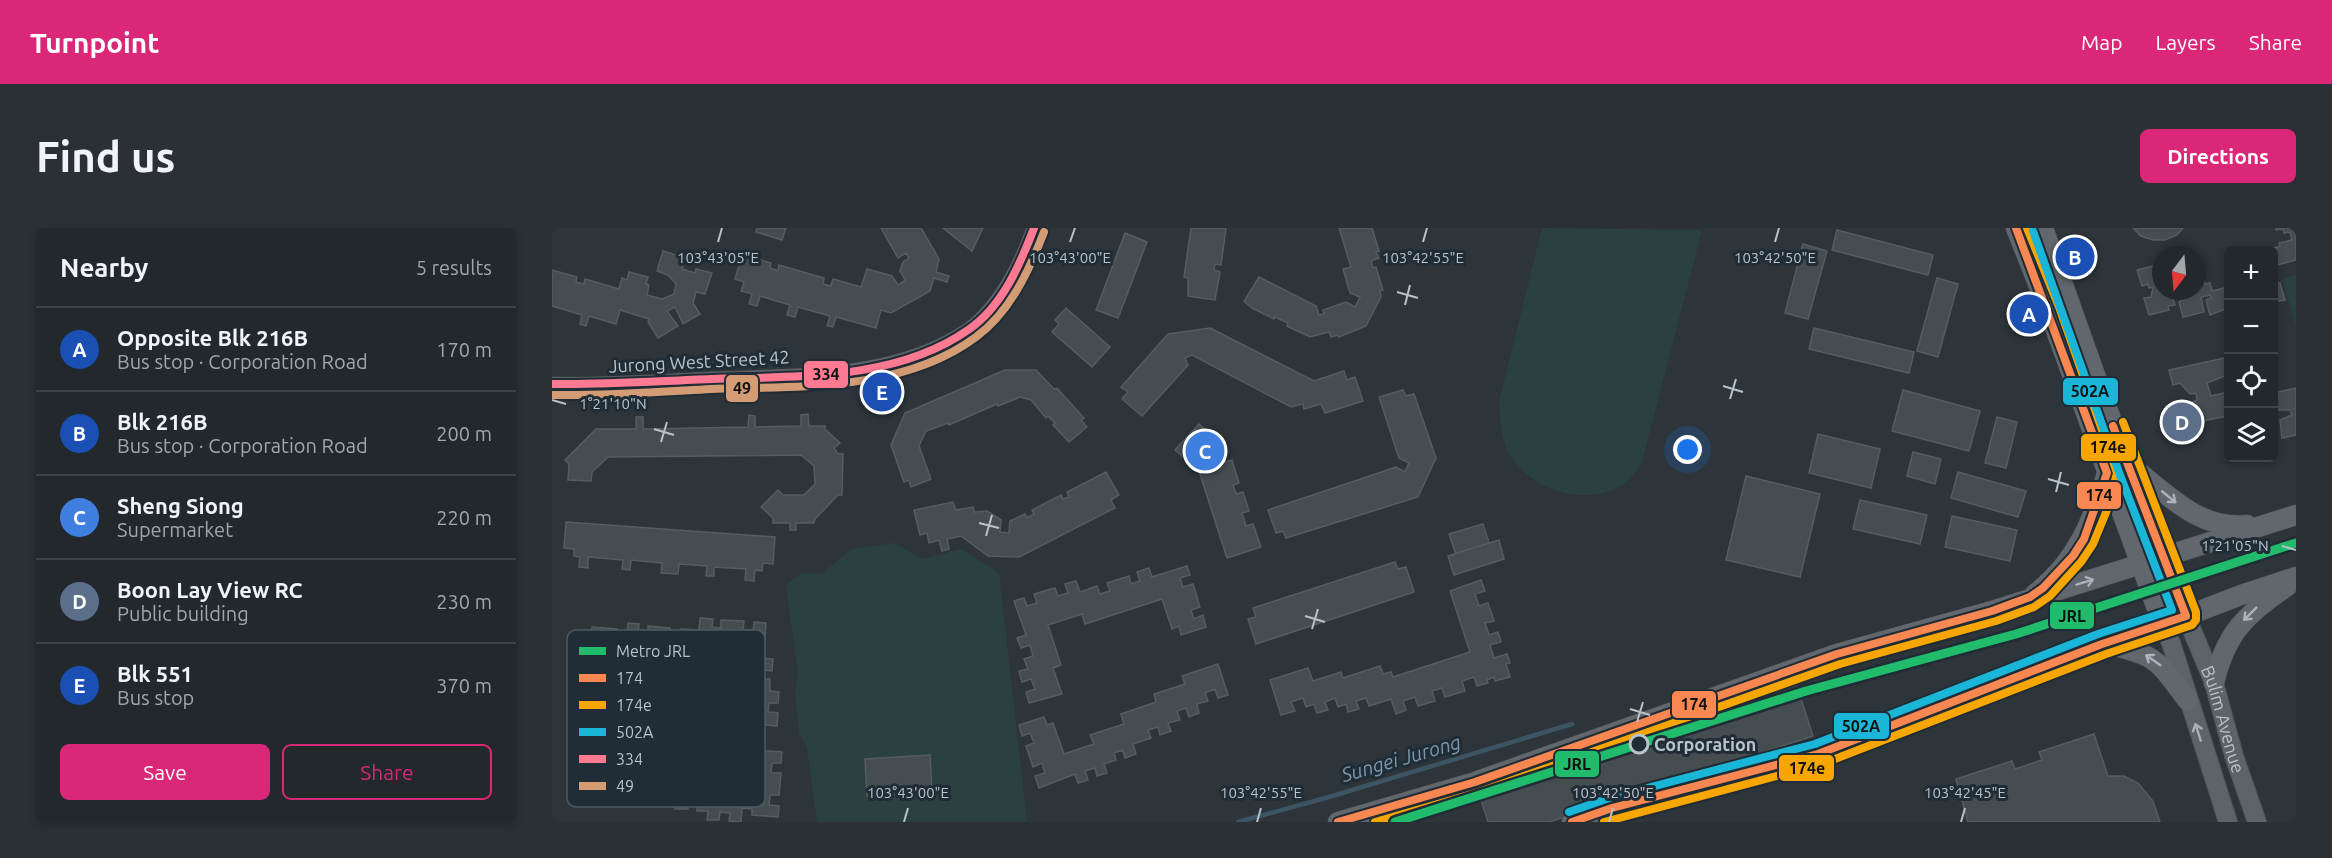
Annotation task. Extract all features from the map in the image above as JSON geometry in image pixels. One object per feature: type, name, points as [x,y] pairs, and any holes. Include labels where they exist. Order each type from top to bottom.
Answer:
[{"type":"main road","points":[[2016,228],[2049,311],[2163,625]]},
{"type":"main road","points":[[2043,228],[2124,460],[2157,537],[2162,558],[2186,615]]},
{"type":"main road","points":[[2124,460],[2196,516],[2240,526],[2274,521]]},
{"type":"main road","points":[[2030,597],[2073,556],[2084,539],[2107,473]]},
{"type":"main road","points":[[1338,822],[1475,782],[1837,654],[1992,611],[2030,597],[2140,565],[2296,515]]},
{"type":"main road","points":[[1572,822],[1612,808],[1818,754],[2102,644],[2296,578]]},
{"type":"main road","points":[[2214,683],[2225,646],[2245,618],[2296,578]]},
{"type":"main road","points":[[2102,644],[2150,656],[2160,663],[2188,701]]},
{"type":"street","name":"Jurong West Street 42","points":[[552,384],[636,384],[742,378],[855,369],[888,365],[911,358],[940,346],[969,329],[994,304],[1026,250],[1034,228]]},
{"type":"street","name":"Bulim Avenue","points":[[2186,615],[2214,683],[2234,756],[2257,822]]},
{"type":"street","name":"Bulim Avenue","points":[[2163,625],[2228,822]]},
{"type":"green space","points":[[1542,228],[1702,230],[1641,466],[1625,483],[1608,492],[1578,495],[1548,487],[1523,471],[1513,460],[1504,439],[1499,402]]},
{"type":"green space","points":[[2296,275],[2296,326],[2282,279]]},
{"type":"green space","points":[[894,543],[923,559],[961,549],[999,573],[1027,822],[817,822],[807,747],[799,734],[795,694],[798,673],[786,585],[801,573],[822,574],[851,549]]},
{"type":"building","points":[[757,228],[786,228],[782,240],[756,232]]},
{"type":"building","points":[[881,228],[921,228],[939,259],[936,272],[949,276],[947,282],[934,278],[930,291],[891,313],[881,310],[876,328],[836,317],[833,327],[827,326],[830,316],[798,307],[795,317],[787,315],[790,305],[760,296],[757,306],[749,304],[752,294],[741,291],[744,282],[735,279],[742,255],[771,263],[770,268],[778,271],[779,265],[824,278],[823,284],[831,286],[833,279],[861,287],[867,269],[892,276],[898,285],[905,280],[900,271],[903,262],[909,258],[906,253],[898,258]]},
{"type":"building","points":[[943,228],[983,228],[972,251]]},
{"type":"building","points":[[1191,228],[1226,228],[1221,265],[1215,264],[1214,270],[1220,272],[1215,300],[1188,296],[1188,278],[1184,277]]},
{"type":"building","points":[[1339,228],[1372,228],[1379,251],[1376,252],[1379,258],[1371,261],[1373,268],[1376,267],[1383,290],[1380,291],[1381,297],[1366,326],[1339,337],[1338,335],[1331,337],[1329,332],[1310,337],[1287,326],[1288,323],[1252,308],[1244,301],[1259,277],[1316,306],[1319,315],[1324,314],[1323,310],[1346,302],[1355,307],[1360,297],[1350,293],[1343,269],[1351,267]]},
{"type":"building","points":[[2133,228],[2183,228],[2177,235],[2165,240],[2153,240],[2141,236]]},
{"type":"building","points":[[2276,228],[2296,228],[2296,260],[2278,265],[2279,243],[2292,240],[2290,232],[2284,233],[2283,229],[2276,230]]},
{"type":"building","points":[[1837,230],[1933,255],[1928,275],[1832,250]]},
{"type":"building","points":[[1125,233],[1147,242],[1118,318],[1096,310]]},
{"type":"building","points":[[1803,244],[1827,251],[1808,319],[1785,313]]},
{"type":"building","points":[[663,251],[686,258],[682,269],[695,273],[696,269],[712,273],[705,294],[696,292],[693,303],[700,314],[683,324],[675,307],[667,311],[678,326],[658,338],[648,322],[649,319],[620,310],[616,324],[589,316],[586,326],[580,324],[582,315],[552,306],[552,270],[577,277],[576,282],[584,284],[585,279],[619,289],[622,278],[627,280],[629,272],[648,277],[647,295],[662,299],[674,294],[676,284],[668,275],[657,271]]},
{"type":"building","points":[[2152,266],[2152,287],[2149,288],[2148,284],[2142,286],[2137,270]]},
{"type":"building","points":[[1937,278],[1958,284],[1938,357],[1917,351]]},
{"type":"building","points":[[2210,283],[2212,291],[2224,288],[2224,310],[2210,315],[2206,300],[2211,298],[2210,295],[2206,296],[2206,284]]},
{"type":"building","points":[[2278,283],[2280,283],[2285,300],[2278,301]]},
{"type":"building","points":[[2152,292],[2152,300],[2174,300],[2175,305],[2168,306],[2169,310],[2149,315],[2144,298],[2151,297]]},
{"type":"building","points":[[2202,300],[2204,312],[2183,317],[2179,302]]},
{"type":"building","points":[[1066,308],[1110,347],[1092,367],[1052,332],[1059,324],[1055,320]]},
{"type":"building","points":[[1210,328],[1314,381],[1344,371],[1347,380],[1355,377],[1363,401],[1325,413],[1321,404],[1304,409],[1303,404],[1291,407],[1192,355],[1185,358],[1188,365],[1142,416],[1122,399],[1128,392],[1121,387],[1168,334]]},
{"type":"building","points":[[1814,328],[1914,352],[1909,373],[1809,349]]},
{"type":"building","points":[[2224,358],[2224,376],[2207,383],[2211,396],[2224,393],[2224,417],[2182,425],[2179,408],[2197,400],[2196,393],[2190,394],[2180,383],[2173,385],[2169,370]]},
{"type":"building","points":[[1005,370],[1036,370],[1054,389],[1057,388],[1084,418],[1081,420],[1087,427],[1069,442],[1053,425],[1055,423],[1048,416],[1046,418],[1031,400],[1020,397],[998,406],[997,404],[949,425],[948,423],[926,431],[919,446],[931,479],[911,487],[909,480],[904,482],[891,445],[905,413]]},
{"type":"building","points":[[2296,388],[2296,435],[2282,438],[2280,420],[2292,415],[2290,410],[2278,410],[2278,392]]},
{"type":"building","points":[[1403,390],[1406,396],[1414,394],[1436,458],[1418,497],[1286,538],[1283,531],[1276,533],[1268,510],[1396,467],[1405,472],[1409,463],[1399,458],[1379,397]]},
{"type":"building","points":[[1903,390],[1980,411],[1969,451],[1892,431]]},
{"type":"building","points":[[808,414],[809,426],[825,426],[825,429],[840,443],[834,448],[838,454],[843,454],[842,495],[838,495],[815,519],[814,523],[796,523],[796,530],[790,530],[790,523],[773,523],[773,518],[761,507],[778,490],[783,495],[804,495],[815,484],[814,466],[801,455],[608,457],[592,472],[591,481],[568,480],[569,464],[565,460],[596,429],[636,429],[636,417],[643,417],[643,429],[748,427],[749,415],[755,416],[755,427],[801,426],[801,415]]},
{"type":"building","points":[[1997,417],[2017,422],[2006,468],[1985,463]]},
{"type":"building","points":[[1199,424],[1220,444],[1211,453],[1222,463],[1232,460],[1239,483],[1233,485],[1236,494],[1243,492],[1249,511],[1242,513],[1246,526],[1253,524],[1261,547],[1227,558],[1199,471],[1175,450]]},
{"type":"building","points":[[1818,434],[1880,449],[1871,488],[1809,473]]},
{"type":"building","points":[[1913,452],[1941,459],[1935,484],[1907,476]]},
{"type":"building","points":[[1106,472],[1119,495],[1111,500],[1115,508],[1019,557],[988,556],[961,536],[947,539],[949,549],[942,551],[939,540],[929,543],[927,533],[920,535],[914,510],[953,502],[956,510],[973,507],[974,512],[987,511],[1001,520],[1000,532],[1009,533],[1010,521],[1025,514],[1027,518],[1034,514],[1032,510],[1061,495],[1063,499],[1069,497],[1067,492]]},
{"type":"building","points":[[1958,472],[2026,491],[2018,517],[1951,498]]},
{"type":"building","points":[[1746,476],[1820,494],[1800,577],[1726,560]]},
{"type":"building","points":[[1860,500],[1927,515],[1920,544],[1853,529]]},
{"type":"building","points":[[1952,516],[2017,530],[2010,561],[1945,547]]},
{"type":"building","points":[[566,522],[775,537],[773,564],[763,563],[762,571],[755,570],[754,581],[745,580],[746,569],[714,567],[714,576],[706,576],[707,566],[679,564],[678,574],[661,573],[662,563],[631,560],[630,570],[622,569],[623,560],[588,557],[588,568],[579,567],[580,557],[574,556],[574,549],[564,548]]},
{"type":"building","points":[[1483,524],[1489,543],[1456,554],[1449,534]]},
{"type":"building","points":[[1499,540],[1504,559],[1454,575],[1448,556]]},
{"type":"building","points":[[1395,562],[1398,569],[1406,567],[1414,592],[1256,644],[1248,619],[1256,617],[1253,608]]},
{"type":"building","points":[[1187,566],[1190,575],[1180,578],[1183,587],[1193,584],[1200,607],[1191,610],[1194,619],[1203,615],[1206,627],[1181,635],[1179,626],[1172,629],[1162,599],[1085,624],[1082,614],[1048,625],[1061,665],[1053,668],[1062,694],[1029,703],[1026,692],[1035,689],[1031,679],[1022,682],[1019,671],[1028,669],[1024,659],[1033,656],[1030,645],[1021,648],[1017,638],[1026,635],[1014,601],[1024,598],[1027,606],[1037,603],[1034,594],[1055,588],[1058,596],[1068,593],[1065,584],[1076,581],[1080,592],[1097,586],[1100,594],[1110,591],[1107,583],[1129,576],[1131,584],[1140,581],[1137,572],[1149,568],[1152,577]]},
{"type":"building","points":[[1481,580],[1485,591],[1475,594],[1479,606],[1488,603],[1494,621],[1485,623],[1489,635],[1498,632],[1501,642],[1490,645],[1494,658],[1507,654],[1510,663],[1506,664],[1510,677],[1495,681],[1494,677],[1487,680],[1488,683],[1477,686],[1474,677],[1462,681],[1465,691],[1445,697],[1442,688],[1432,691],[1435,701],[1418,706],[1415,697],[1403,701],[1406,710],[1396,714],[1391,699],[1369,706],[1366,698],[1356,701],[1359,709],[1348,712],[1346,704],[1338,707],[1335,698],[1325,702],[1328,710],[1317,713],[1314,704],[1306,707],[1303,698],[1291,702],[1295,711],[1281,715],[1270,680],[1308,668],[1313,681],[1341,672],[1343,678],[1380,666],[1383,674],[1391,672],[1393,677],[1470,652],[1450,591]]},
{"type":"building","points":[[700,618],[713,619],[712,627],[721,628],[721,620],[744,621],[743,630],[699,630]]},
{"type":"building","points":[[754,622],[766,623],[765,636],[765,630],[753,630]]},
{"type":"building","points":[[628,623],[639,624],[638,630],[628,630]]},
{"type":"building","points":[[648,626],[670,628],[670,630],[648,630]]},
{"type":"building","points":[[592,627],[617,630],[592,630]]},
{"type":"building","points":[[765,658],[773,659],[772,671],[765,670]]},
{"type":"building","points":[[1218,664],[1228,695],[1218,698],[1215,689],[1205,693],[1208,701],[1197,704],[1199,713],[1189,717],[1186,708],[1177,711],[1180,720],[1168,723],[1171,731],[1160,735],[1158,727],[1148,730],[1151,738],[1133,744],[1136,754],[1125,758],[1123,750],[1114,753],[1116,760],[1104,764],[1107,773],[1097,776],[1095,768],[1085,771],[1088,780],[1078,783],[1075,774],[1039,788],[1035,776],[1045,773],[1042,763],[1033,767],[1026,746],[1034,743],[1030,733],[1022,736],[1019,725],[1044,717],[1047,725],[1053,723],[1064,754],[1094,744],[1090,735],[1124,724],[1121,714],[1156,702],[1154,694],[1185,684],[1182,676]]},
{"type":"building","points":[[765,679],[770,679],[770,691],[779,692],[778,703],[769,703],[768,712],[778,713],[777,726],[765,725]]},
{"type":"building","points":[[1796,683],[1813,736],[1549,822],[1488,822],[1477,787]]},
{"type":"building","points":[[2094,734],[2108,776],[2124,776],[2138,783],[2153,801],[2160,822],[1968,822],[1956,779],[2012,761],[2015,769],[2042,760],[2039,752]]},
{"type":"building","points":[[765,751],[782,752],[781,763],[772,763],[771,773],[781,773],[779,795],[770,795],[769,805],[779,806],[778,817],[752,815],[752,809],[742,808],[741,822],[729,821],[730,813],[720,812],[719,820],[707,820],[708,811],[697,811],[697,807],[765,807]]},
{"type":"building","points":[[930,755],[932,793],[867,796],[865,759]]},
{"type":"building","points":[[675,807],[688,807],[688,809],[675,809]]},
{"type":"waterway","name":"Sungei Jurong","points":[[1238,822],[1572,724]]},
{"type":"metro line","name":"JRL","points":[[1395,822],[1806,691],[2016,634],[2296,543]]},
{"type":"transit line","name":"334","points":[[552,384],[811,376],[877,367],[909,359],[940,347],[968,330],[991,310],[1016,270],[1034,228]]},
{"type":"transit line","name":"174","points":[[1338,822],[1475,782],[1837,654],[1992,611],[2030,597],[2043,588],[2073,556],[2084,539],[2107,473],[2016,228]]},
{"type":"transit line","name":"174e","points":[[1375,822],[1479,792],[1840,664],[1996,621],[2034,607],[2050,596],[2081,562],[2093,544],[2107,510],[2117,473],[2059,307],[2027,228]]},
{"type":"transit line","name":"502A","points":[[1569,812],[1609,798],[1815,744],[2098,634],[2172,610],[2120,475],[2033,231]]},
{"type":"transit line","name":"49","points":[[552,395],[814,386],[883,377],[916,368],[947,355],[976,337],[999,316],[1025,276],[1044,232]]},
{"type":"transit line","name":"174e","points":[[1604,822],[1822,764],[2106,654],[2192,625],[2196,620],[2196,612],[2123,422]]},
{"type":"transit line","name":"174","points":[[1572,822],[1612,808],[1818,754],[2102,644],[2186,616],[2113,426]]},
{"type":"place","name":"Blk 216B","points":[[2075,257]]},
{"type":"place","name":"Opposite Blk 216B","points":[[2029,314]]},
{"type":"place","name":"Blk 551","points":[[882,392]]},
{"type":"place","name":"Boon Lay View RC","points":[[2182,422]]},
{"type":"place","name":"Sheng Siong","points":[[1205,451]]},
{"type":"place","name":"Corporation","points":[[1639,744]]}]
